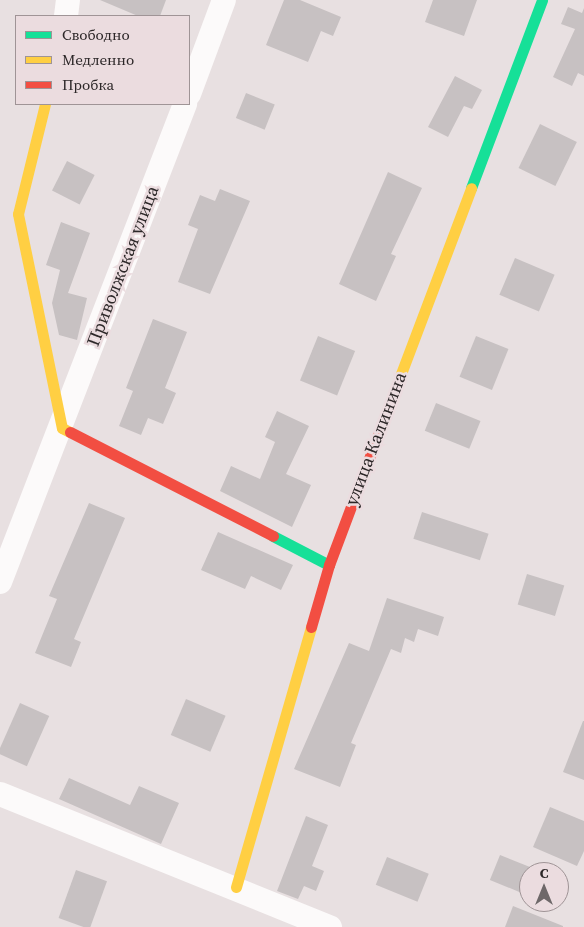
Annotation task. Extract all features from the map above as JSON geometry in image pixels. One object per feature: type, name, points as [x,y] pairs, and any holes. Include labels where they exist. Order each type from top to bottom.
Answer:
[{"type":"street","points":[[66,15],[68,0]]},
{"type":"street","points":[[190,91],[224,0]]},
{"type":"street","name":"улица Калинина","points":[[236,887],[329,565],[542,0]]},
{"type":"street","points":[[45,105],[18,214],[62,428],[329,565]]},
{"type":"street","name":"Приволжская улица","points":[[0,582],[62,428],[185,105]]},
{"type":"street","points":[[0,794],[236,887],[317,924]]},
{"type":"building","points":[[100,0],[166,0],[160,15],[136,15]]},
{"type":"building","points":[[284,0],[300,0],[341,17],[333,36],[321,31],[308,62],[266,45]]},
{"type":"building","points":[[433,0],[477,0],[464,36],[425,22]]},
{"type":"building","points":[[568,7],[582,13],[584,8],[584,76],[578,73],[572,86],[553,77],[575,29],[561,24]]},
{"type":"building","points":[[455,76],[482,90],[472,109],[464,106],[448,137],[428,127]]},
{"type":"building","points":[[246,93],[275,105],[265,130],[236,118]]},
{"type":"building","points":[[540,124],[577,142],[555,186],[519,168]]},
{"type":"building","points":[[67,161],[95,175],[80,204],[52,190]]},
{"type":"building","points":[[388,172],[422,188],[391,254],[396,256],[376,301],[339,284]]},
{"type":"building","points":[[220,189],[250,201],[210,294],[178,282],[198,229],[188,225],[200,195],[215,201]]},
{"type":"building","points":[[61,222],[90,233],[68,293],[87,298],[77,340],[59,335],[52,303],[60,270],[46,265]]},
{"type":"building","points":[[515,258],[555,275],[539,312],[499,295]]},
{"type":"building","points":[[153,319],[187,332],[165,388],[176,393],[163,424],[148,418],[141,435],[119,426],[133,391],[126,388]]},
{"type":"building","points":[[318,336],[355,351],[337,395],[300,381]]},
{"type":"building","points":[[476,336],[508,349],[492,390],[460,377]]},
{"type":"building","points":[[436,403],[481,421],[469,449],[425,431]]},
{"type":"building","points":[[277,411],[309,426],[286,474],[311,485],[292,527],[220,491],[231,466],[260,479],[275,442],[265,437]]},
{"type":"building","points":[[89,503],[125,518],[74,639],[81,642],[71,667],[35,653],[57,599],[49,596]]},
{"type":"building","points":[[422,512],[489,534],[480,560],[413,539]]},
{"type":"building","points":[[218,532],[293,565],[281,590],[251,576],[245,589],[201,570]]},
{"type":"building","points":[[527,574],[564,585],[555,616],[518,605]]},
{"type":"building","points":[[387,598],[444,617],[438,636],[418,629],[414,642],[405,638],[401,653],[391,649],[351,743],[356,745],[340,787],[294,769],[349,643],[369,651]]},
{"type":"building","points":[[186,699],[226,716],[210,752],[171,735]]},
{"type":"building","points":[[20,703],[49,716],[27,766],[0,754],[0,748]]},
{"type":"building","points":[[584,721],[584,780],[563,772]]},
{"type":"building","points":[[69,778],[130,805],[139,786],[179,803],[161,844],[59,799]]},
{"type":"building","points":[[550,807],[584,821],[584,851],[577,866],[533,847]]},
{"type":"building","points":[[306,816],[328,825],[312,866],[324,871],[316,891],[304,886],[298,899],[277,891]]},
{"type":"building","points":[[500,855],[519,863],[519,892],[490,880]]},
{"type":"building","points":[[387,857],[429,874],[417,902],[376,885]]},
{"type":"building","points":[[76,870],[107,881],[90,927],[83,927],[59,918]]},
{"type":"building","points":[[513,906],[519,908],[519,912],[528,912],[563,926],[563,927],[505,927]]},
{"type":"traffic: fast","points":[[471,188],[542,0]]},
{"type":"traffic: fast","points":[[273,536],[329,565]]},
{"type":"traffic: slow","points":[[45,105],[18,214],[62,428],[70,432]]},
{"type":"traffic: slow","points":[[382,424],[471,188]]},
{"type":"traffic: slow","points":[[236,887],[311,627]]},
{"type":"traffic: jam","points":[[311,627],[329,565],[382,424]]},
{"type":"traffic: jam","points":[[70,432],[273,536]]}]
